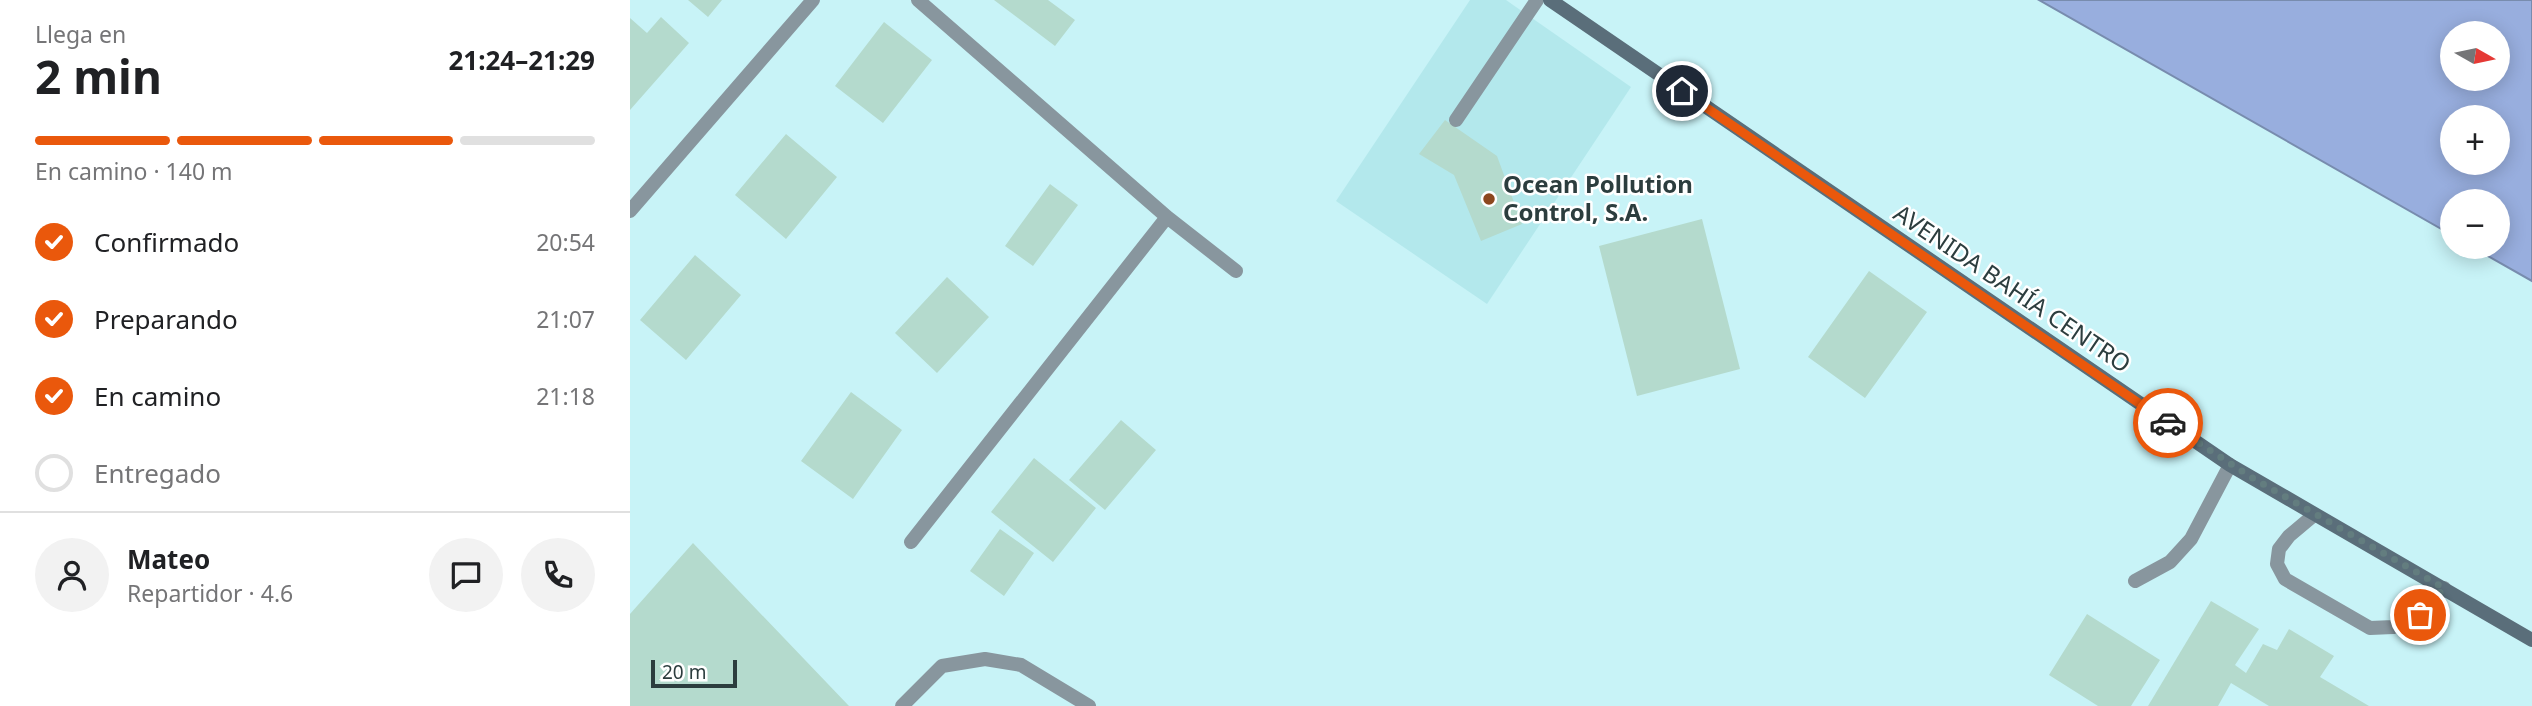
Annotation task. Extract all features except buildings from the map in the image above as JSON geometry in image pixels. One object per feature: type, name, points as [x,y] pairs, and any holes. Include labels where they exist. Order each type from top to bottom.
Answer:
[{"type":"main road","name":"AVENIDA BAHÍA CENTRO","points":[[1550,0],[2230,464],[2532,640]]},
{"type":"street","points":[[630,211],[813,0]]},
{"type":"street","points":[[918,0],[1167,217],[1236,271]]},
{"type":"street","points":[[1456,120],[1537,0]]},
{"type":"street","points":[[911,542],[1167,217]]},
{"type":"street","points":[[2135,581],[2170,562],[2191,539],[2230,464]]},
{"type":"street","points":[[2314,515],[2289,536],[2279,549],[2277,564],[2285,579],[2370,628],[2393,627],[2420,615],[2444,588]]},
{"type":"street","points":[[902,706],[942,666],[985,659],[1021,665],[1089,706]]},
{"type":"shaded area","points":[[1470,0],[1506,0],[1631,87],[1487,304],[1336,201]]},
{"type":"shaded area","points":[[2039,0],[2532,0],[2532,281],[2493,259],[2510,259],[2510,189],[2440,189],[2440,228]]},
{"type":"way so far","points":[[2168,423],[2314,515],[2444,588],[2420,615]]},
{"type":"place","name":"Ocean Pollution Control, S.A.","points":[[1489,199]]},
{"type":"route","points":[[1682,91],[2168,423]]}]
